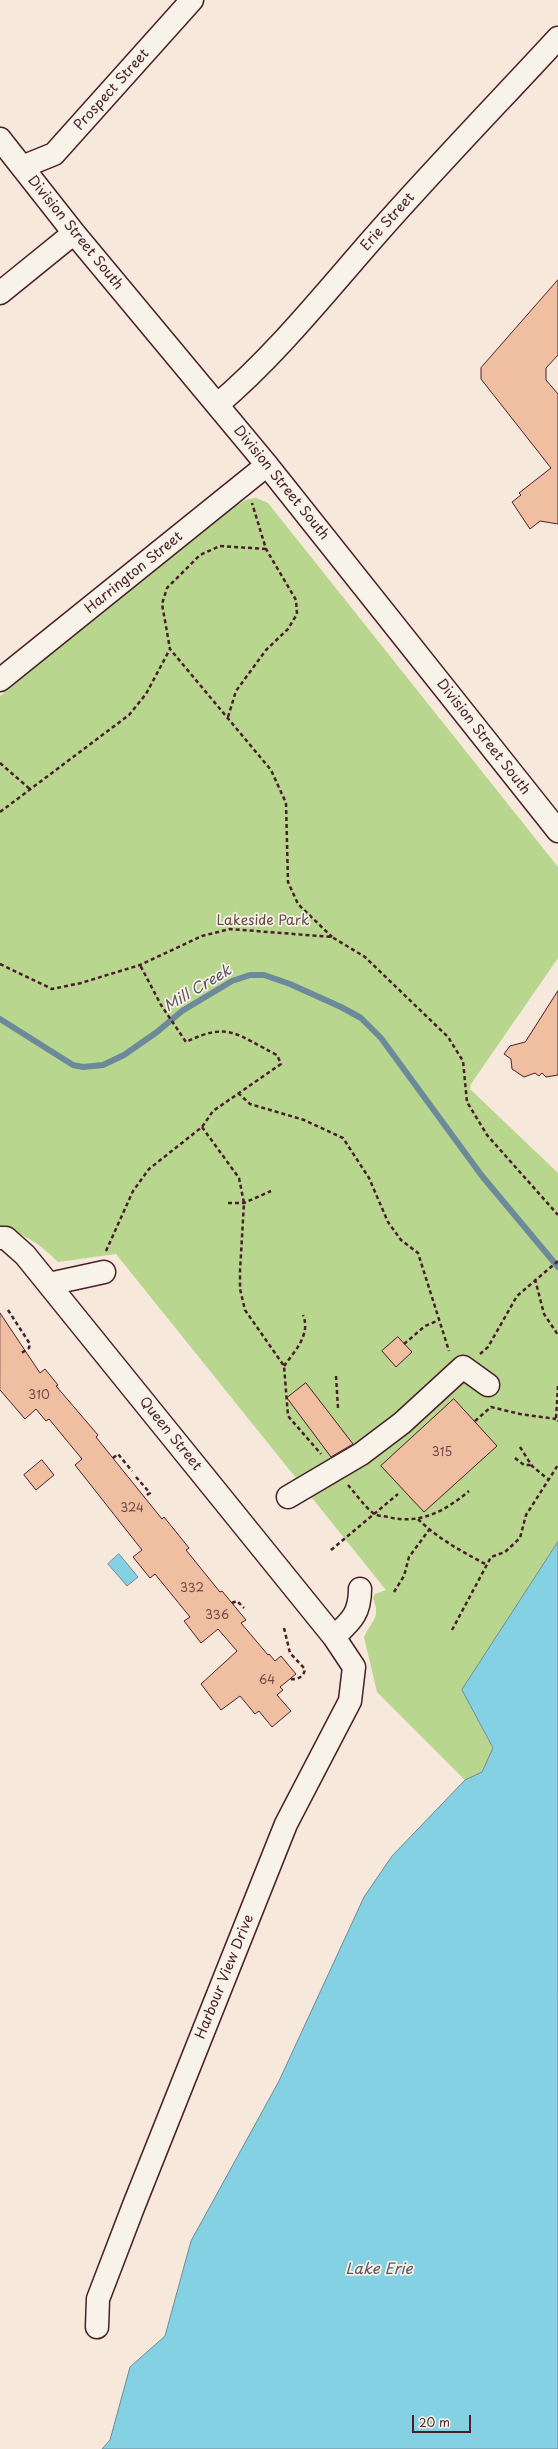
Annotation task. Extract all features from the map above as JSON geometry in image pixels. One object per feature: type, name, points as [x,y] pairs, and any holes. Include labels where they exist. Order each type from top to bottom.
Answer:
[{"type":"street","name":"Prospect Street","points":[[22,167],[54,154],[192,0]]},
{"type":"street","name":"Erie Street","points":[[217,405],[239,387],[281,343],[378,233],[558,38]]},
{"type":"street","name":"Division Street South","points":[[0,139],[74,233],[267,465],[558,831]]},
{"type":"street","points":[[0,293],[74,233]]},
{"type":"street","name":"Harrington Street","points":[[0,680],[267,465]]},
{"type":"street","name":"Queen Street","points":[[0,1238],[6,1238],[25,1255],[334,1637]]},
{"type":"street","points":[[49,1284],[105,1262]]},
{"type":"street","points":[[288,1497],[335,1470],[402,1423],[463,1367],[488,1385]]},
{"type":"street","points":[[334,1637],[356,1613],[360,1604],[360,1589]]},
{"type":"street","name":"Harbour View Drive","points":[[97,2327],[98,2299],[283,1831],[350,1701],[354,1667],[334,1637]]},
{"type":"path","points":[[228,717],[236,691],[266,650],[288,629],[297,614],[296,600],[266,549],[251,501]]},
{"type":"path","points":[[266,549],[220,546],[200,555],[167,588],[162,604],[170,649],[271,770],[286,803],[288,882],[298,904],[332,937],[365,957],[448,1037],[463,1061],[467,1102],[487,1135],[558,1215]]},
{"type":"path","points":[[0,812],[129,715],[146,694],[170,649]]},
{"type":"path","points":[[0,763],[31,790]]},
{"type":"path","points":[[0,964],[52,989],[81,983],[140,965],[202,936],[230,929],[332,937]]},
{"type":"path","points":[[105,1262],[133,1191],[149,1169],[202,1127],[213,1111],[281,1064],[277,1054],[226,1030],[207,1032],[186,1042],[181,1037],[140,965]]},
{"type":"path","points":[[238,1093],[250,1104],[304,1120],[343,1138],[369,1178],[388,1222],[402,1240],[418,1253],[449,1353],[463,1367],[488,1347],[517,1296],[535,1279],[558,1261]]},
{"type":"path","points":[[202,1127],[239,1178],[244,1203],[240,1289],[245,1310],[284,1366],[288,1416],[374,1514],[394,1519],[418,1519],[449,1508],[469,1491]]},
{"type":"path","points":[[228,1203],[244,1203],[271,1191]]},
{"type":"path","points":[[535,1279],[544,1314],[558,1335]]},
{"type":"path","points":[[8,1310],[30,1344],[29,1348],[20,1354]]},
{"type":"path","points":[[284,1366],[306,1331],[306,1323],[303,1315]]},
{"type":"path","points":[[404,1344],[425,1326],[439,1320]]},
{"type":"path","points":[[336,1376],[338,1408]]},
{"type":"path","points":[[475,1421],[491,1407],[520,1414],[557,1420],[558,1386]]},
{"type":"path","points":[[520,1447],[532,1466],[549,1480]]},
{"type":"path","points":[[112,1458],[118,1454],[132,1471]]},
{"type":"path","points":[[515,1458],[524,1465],[532,1466]]},
{"type":"path","points":[[452,1630],[491,1557],[505,1552],[520,1538],[526,1515],[558,1465]]},
{"type":"path","points":[[136,1477],[150,1493],[144,1497]]},
{"type":"path","points":[[331,1550],[398,1494]]},
{"type":"path","points":[[418,1519],[429,1530],[455,1548],[488,1565]]},
{"type":"path","points":[[394,1592],[404,1576],[409,1557],[429,1530]]},
{"type":"path","points":[[232,1603],[237,1601],[244,1608]]},
{"type":"path","points":[[284,1628],[290,1653],[305,1669],[298,1679],[290,1679]]},
{"type":"green space","name":"Lakeside Park","points":[[256,498],[268,503],[558,867],[558,958],[471,1084],[470,1089],[558,1173],[558,1542],[462,1690],[493,1749],[482,1772],[465,1780],[377,1692],[364,1637],[376,1615],[373,1598],[375,1594],[386,1590],[116,1254],[58,1262],[32,1240],[0,1227],[0,696],[226,511],[248,499]]},
{"type":"water","name":"Lake Erie","points":[[558,1542],[558,2449],[102,2449],[110,2440],[130,2367],[165,2336],[191,2241],[279,2081],[364,1897],[392,1856],[465,1780],[482,1772],[493,1748],[462,1690]]},
{"type":"water","points":[[119,1554],[138,1577],[127,1586],[108,1564]]},
{"type":"building","points":[[558,280],[558,355],[546,368],[546,380],[558,394],[558,524],[540,521],[530,529],[512,502],[521,495],[519,493],[551,468],[481,379],[481,368]]},
{"type":"building","points":[[558,991],[558,1075],[546,1077],[542,1073],[539,1076],[535,1073],[524,1077],[512,1069],[511,1059],[504,1054],[510,1046],[525,1042]]},
{"type":"building","points":[[0,1313],[40,1373],[45,1369],[58,1385],[56,1386],[98,1435],[96,1437],[116,1462],[162,1519],[164,1517],[189,1548],[186,1550],[220,1592],[222,1591],[246,1620],[241,1623],[268,1655],[269,1654],[275,1661],[281,1656],[296,1674],[280,1687],[283,1690],[277,1695],[291,1711],[272,1727],[259,1711],[255,1714],[240,1696],[221,1710],[201,1684],[237,1651],[218,1629],[201,1643],[184,1621],[190,1617],[155,1574],[150,1578],[133,1557],[142,1550],[75,1465],[82,1459],[49,1419],[46,1421],[36,1409],[25,1419],[0,1390]]},
{"type":"building","points":[[398,1337],[412,1352],[396,1367],[382,1351]]},
{"type":"building","points":[[306,1383],[353,1444],[331,1457],[287,1398]]},
{"type":"building","points":[[454,1399],[497,1446],[424,1512],[381,1466]]},
{"type":"building","points":[[42,1460],[54,1475],[36,1490],[24,1475]]},
{"type":"waterway","name":"Mill Creek","points":[[0,1019],[73,1065],[83,1067],[103,1065],[124,1055],[157,1032],[182,1011],[232,981],[250,975],[264,975],[290,984],[341,1007],[361,1018],[381,1038],[482,1176],[558,1267]]}]
